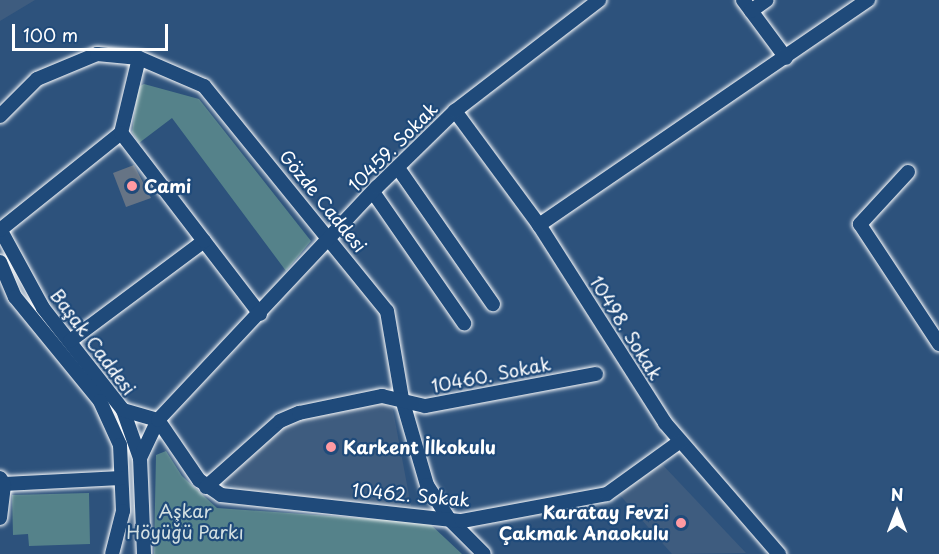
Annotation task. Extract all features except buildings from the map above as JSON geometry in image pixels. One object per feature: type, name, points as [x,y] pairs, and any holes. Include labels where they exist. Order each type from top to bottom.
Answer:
[{"type":"street","name":"10459. Sokak","points":[[140,458],[158,420],[373,192],[455,111],[599,0]]},
{"type":"street","points":[[767,0],[747,5],[786,58]]},
{"type":"street","points":[[539,225],[868,0]]},
{"type":"street","name":"Gözde Caddesi","points":[[0,116],[38,79],[69,63],[97,54],[140,58],[204,86],[331,238],[387,311],[402,399],[427,485],[449,519],[483,554]]},
{"type":"street","points":[[0,230],[121,133],[140,58]]},
{"type":"street","name":"10498. Sokak","points":[[455,111],[539,225],[679,442],[779,554]]},
{"type":"street","points":[[121,133],[260,314]]},
{"type":"street","points":[[398,168],[493,304]]},
{"type":"street","points":[[908,172],[860,224],[939,344]]},
{"type":"street","points":[[373,192],[464,323]]},
{"type":"street","name":"Başak Caddesi","points":[[0,230],[11,257],[70,341],[123,410],[140,458],[144,554]]},
{"type":"street","points":[[70,341],[204,241]]},
{"type":"street","name":"Başak Caddesi","points":[[0,262],[15,297],[100,401],[120,445],[123,511],[112,554]]},
{"type":"street","name":"10460. Sokak","points":[[206,487],[289,416],[382,396],[425,406],[596,374]]},
{"type":"street","points":[[123,410],[158,420],[206,487]]},
{"type":"street","name":"10462. Sokak","points":[[206,487],[244,500],[475,520],[607,494],[679,442]]},
{"type":"street","points":[[0,518],[2,481],[121,478]]},
{"type":"shaded area","points":[[0,0],[35,0],[0,21]]},
{"type":"shaded area","name":"Karkent İlkokulu","points":[[384,403],[393,410],[411,506],[264,494],[222,483],[289,422]]},
{"type":"shaded area","name":"Karatay Fevzi Çakmak Anaokulu","points":[[660,462],[746,553],[672,554],[618,493]]},
{"type":"green space","points":[[144,84],[199,99],[311,241],[286,271],[172,118],[139,143],[132,132],[138,87]]},
{"type":"green space","name":"Aşkar Höyüğü Parkı","points":[[166,451],[182,476],[217,508],[429,523],[462,554],[154,554],[156,455]]},
{"type":"green space","points":[[89,493],[90,544],[29,546],[28,534],[13,535],[12,495]]},
{"type":"place","name":"Cami","points":[[132,186]]},
{"type":"place","name":"Karkent İlkokulu","points":[[331,447]]},
{"type":"place","name":"Karatay Fevzi Çakmak Anaokulu","points":[[681,523]]}]
